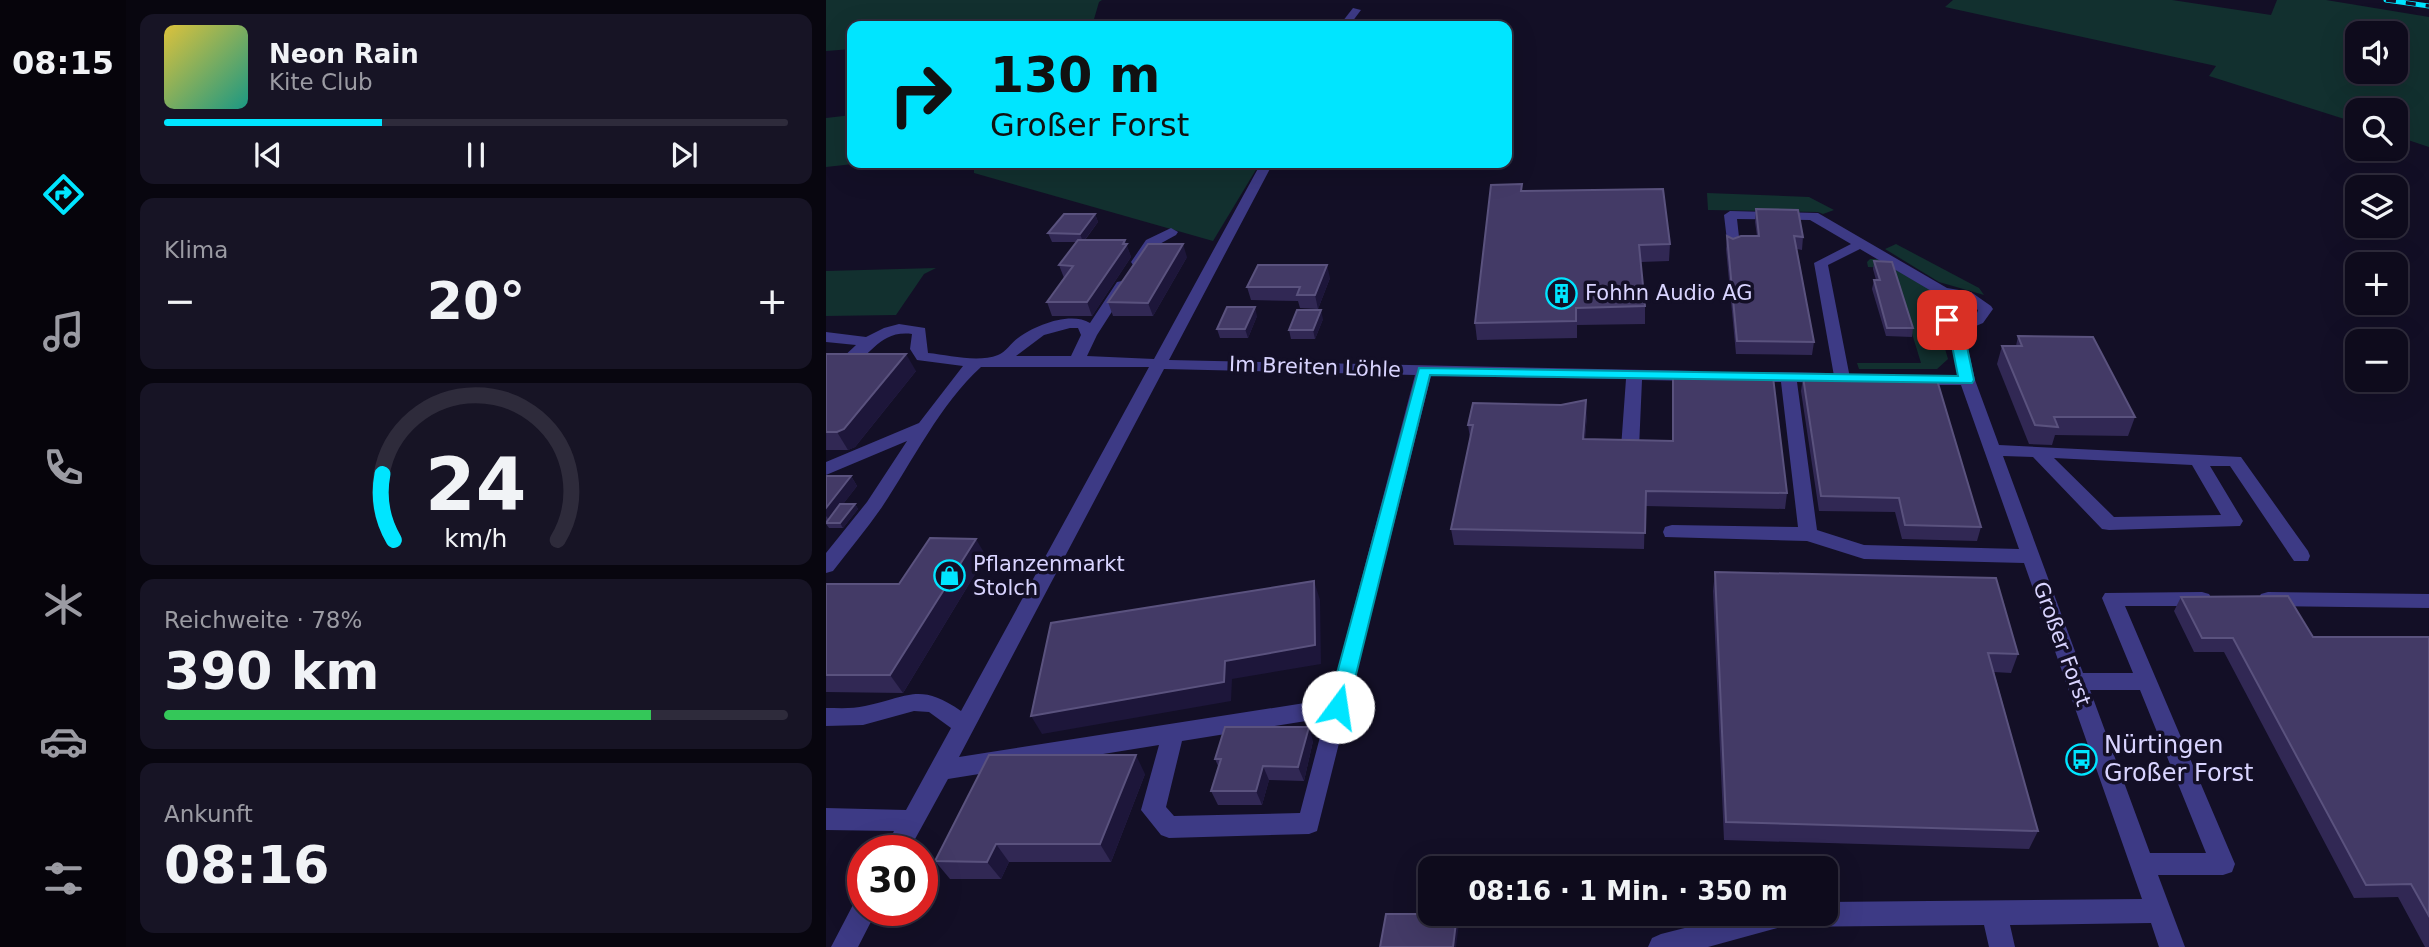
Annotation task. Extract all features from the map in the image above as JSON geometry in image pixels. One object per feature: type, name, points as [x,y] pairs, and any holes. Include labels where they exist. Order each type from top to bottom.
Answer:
[{"type":"street","points":[[1348,21],[1356,10]]},
{"type":"street","points":[[905,835],[1264,168]]},
{"type":"street","points":[[1733,246],[1730,215],[1813,216],[1943,292],[1966,295],[1986,309],[1984,316],[1973,324],[1956,328]]},
{"type":"street","points":[[1077,360],[1089,335],[1151,243],[1171,232]]},
{"type":"street","points":[[1737,377],[1848,378],[1821,263],[1861,244]]},
{"type":"street","name":"Großer Forst","points":[[1943,292],[1936,297],[1935,303],[1956,328],[1966,380],[2172,947]]},
{"type":"street","points":[[1004,359],[1022,340],[1050,325],[1083,324],[1089,335]]},
{"type":"street","name":"Im Breiten Löhle","points":[[867,342],[893,330],[910,328],[920,331],[918,349],[922,357],[976,363],[1004,359],[1077,360],[1424,371],[1309,823],[1169,827],[1153,810],[1173,733]]},
{"type":"street","points":[[826,337],[867,342]]},
{"type":"street","points":[[847,361],[867,342]]},
{"type":"street","points":[[826,566],[873,506],[925,427],[965,373],[976,363]]},
{"type":"street","points":[[1424,371],[1711,376]]},
{"type":"street","points":[[1630,447],[1634,375]]},
{"type":"street","points":[[1788,377],[1808,534]]},
{"type":"street","points":[[1894,379],[1966,380]]},
{"type":"street","points":[[826,469],[925,427]]},
{"type":"street","points":[[1992,450],[2235,460],[2301,556]]},
{"type":"street","points":[[2038,452],[2109,524],[2234,521],[2197,458]]},
{"type":"street","points":[[1672,532],[1808,534],[1864,552],[2030,556]]},
{"type":"street","points":[[2142,864],[2223,864],[2112,598],[2222,599]]},
{"type":"street","points":[[2250,599],[2429,600]]},
{"type":"street","points":[[2075,681],[2147,682]]},
{"type":"street","points":[[826,717],[863,716],[914,702],[933,703],[963,724]]},
{"type":"street","points":[[939,770],[1338,707]]},
{"type":"street","points":[[826,819],[913,821]]},
{"type":"street","points":[[1661,947],[1781,915],[2159,911]]},
{"type":"street","points":[[1994,913],[2002,947]]},
{"type":"street","points":[[844,947],[855,926]]},
{"type":"green space","points":[[826,0],[1102,0],[1093,21],[847,21],[847,49],[826,51]]},
{"type":"green space","points":[[1953,0],[2172,0],[2271,15],[2277,0],[2326,0],[2429,17],[2429,147],[2408,140],[2408,98],[2345,98],[2345,119],[2209,76],[2216,66],[1945,7]]},
{"type":"green space","points":[[847,116],[847,165],[826,167],[826,118]]},
{"type":"green space","points":[[974,168],[1257,168],[1213,241],[974,173]]},
{"type":"green space","points":[[1707,193],[1809,197],[1834,210],[1823,214],[1708,210]]},
{"type":"green space","points":[[1896,244],[1979,288],[1984,295],[1939,282],[1885,249]]},
{"type":"green space","points":[[1877,259],[1931,290],[1925,300],[1927,314],[1941,335],[1948,359],[1937,369],[1859,369],[1857,363],[1921,363],[1892,268],[1868,267],[1867,262]]},
{"type":"green space","points":[[936,268],[924,274],[896,315],[826,316],[826,271]]},
{"type":"building","name":"Fohhn Audio AG","points":[[1522,184],[1521,191],[1663,189],[1670,244],[1639,245],[1645,306],[1576,308],[1576,321],[1475,323],[1491,185]]},
{"type":"building","points":[[1756,209],[1798,210],[1803,237],[1794,236],[1814,342],[1737,341],[1727,236],[1733,239],[1759,236]]},
{"type":"building","points":[[1064,214],[1095,214],[1080,234],[1048,233]]},
{"type":"building","points":[[1078,240],[1125,240],[1123,244],[1127,244],[1087,302],[1047,302],[1073,266],[1059,265]]},
{"type":"building","points":[[1148,244],[1183,244],[1148,303],[1108,302]]},
{"type":"building","points":[[1874,261],[1892,262],[1913,328],[1887,328],[1874,280],[1880,280]]},
{"type":"building","points":[[1258,265],[1327,265],[1315,295],[1297,295],[1300,287],[1247,287]]},
{"type":"building","points":[[1227,307],[1255,307],[1245,329],[1217,329]]},
{"type":"building","points":[[1297,310],[1321,310],[1313,330],[1289,330]]},
{"type":"building","points":[[2018,336],[2093,337],[2135,417],[2054,417],[2058,427],[2035,425],[2002,346],[2022,346]]},
{"type":"building","points":[[826,354],[906,354],[844,429],[826,432]]},
{"type":"building","points":[[1673,375],[1773,377],[1787,493],[1646,491],[1645,533],[1451,529],[1473,425],[1468,425],[1473,403],[1561,405],[1586,400],[1583,439],[1673,441]]},
{"type":"building","points":[[1803,377],[1937,380],[1981,527],[1905,525],[1899,498],[1821,496]]},
{"type":"building","points":[[826,476],[851,476],[826,508]]},
{"type":"building","points":[[840,504],[855,504],[840,523],[826,523]]},
{"type":"building","points":[[930,538],[976,539],[890,675],[826,675],[826,584],[899,584]]},
{"type":"building","points":[[1715,572],[1996,578],[2018,654],[1988,653],[2038,831],[1726,822]]},
{"type":"building","points":[[1314,581],[1315,645],[1225,661],[1224,682],[1031,716],[1051,623]]},
{"type":"building","points":[[2288,596],[2313,637],[2429,637],[2429,916],[2411,884],[2366,885],[2233,638],[2202,638],[2181,597]]},
{"type":"building","points":[[1225,727],[1309,727],[1298,767],[1263,766],[1256,791],[1211,791],[1221,759],[1215,759]]},
{"type":"building","points":[[989,755],[1136,755],[1100,844],[996,844],[987,862],[938,861],[938,855]]},
{"type":"building","points":[[1386,914],[1418,914],[1418,926],[1456,926],[1453,947],[1380,947]]},
{"type":"railway","points":[[2386,0],[2429,6]]},
{"type":"place","name":"Fohhn Audio AG","points":[[1562,293]]},
{"type":"place","name":"Pflanzenmarkt Stolch","points":[[950,576]]},
{"type":"place","name":"Nürtingen Großer Forst","points":[[2081,759]]},
{"type":"route","points":[[1338,707],[1424,371],[1966,380],[1956,328],[1947,320]]}]
